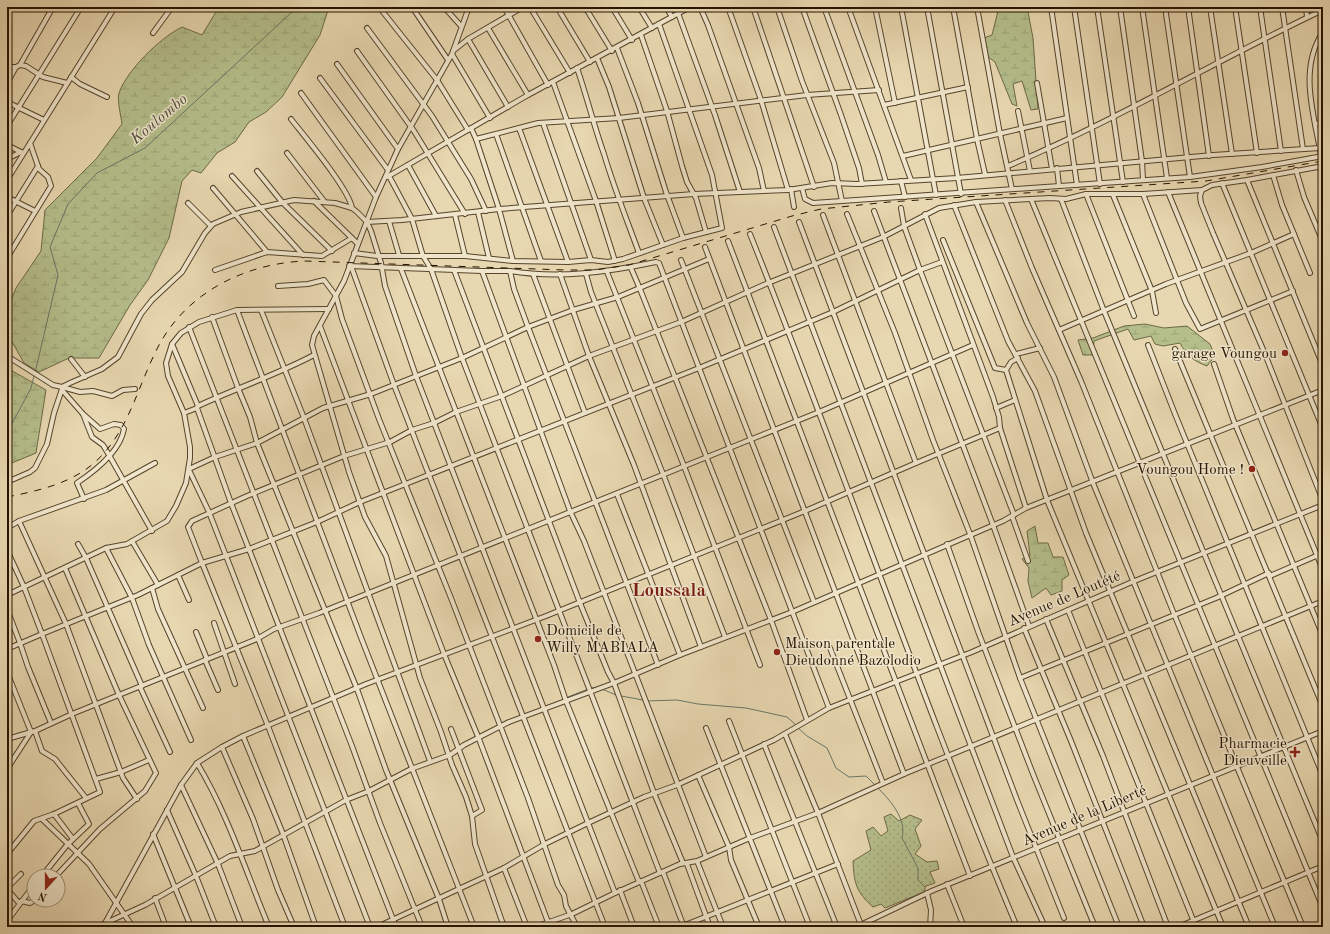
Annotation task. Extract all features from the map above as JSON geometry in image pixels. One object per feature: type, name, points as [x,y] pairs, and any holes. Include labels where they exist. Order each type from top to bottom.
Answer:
[{"type":"street","points":[[7,83],[54,7]]},
{"type":"street","points":[[7,126],[81,7]]},
{"type":"street","points":[[7,180],[22,153],[115,7]]},
{"type":"street","points":[[153,33],[172,7]]},
{"type":"street","points":[[379,7],[437,80],[476,139],[499,209],[513,261]]},
{"type":"street","points":[[412,7],[448,60]]},
{"type":"street","points":[[444,7],[461,26]]},
{"type":"street","points":[[468,7],[452,53],[398,149],[376,197],[350,266],[313,341],[314,355],[344,456],[360,502],[386,556],[393,583],[398,593],[416,665],[472,816],[475,844],[504,927]]},
{"type":"street","points":[[504,7],[548,85]]},
{"type":"street","points":[[452,53],[468,39],[523,7]]},
{"type":"street","points":[[530,7],[570,72]]},
{"type":"street","points":[[557,7],[590,62]]},
{"type":"street","points":[[585,7],[612,51]]},
{"type":"street","points":[[612,7],[632,40]]},
{"type":"street","points":[[639,7],[652,28]]},
{"type":"street","points":[[666,7],[672,17]]},
{"type":"street","points":[[384,179],[528,95],[612,51],[690,7]]},
{"type":"street","points":[[700,7],[759,168],[764,191]]},
{"type":"street","points":[[728,7],[762,100],[794,206]]},
{"type":"street","points":[[753,7],[814,187]]},
{"type":"street","points":[[777,7],[807,95],[834,163],[840,184],[842,201]]},
{"type":"street","points":[[802,7],[859,168],[862,184]]},
{"type":"street","points":[[824,7],[878,155],[886,182]]},
{"type":"street","points":[[875,7],[895,103]]},
{"type":"street","points":[[901,7],[936,195]]},
{"type":"street","points":[[928,7],[961,194]]},
{"type":"street","points":[[954,7],[977,138],[985,174]]},
{"type":"street","points":[[977,7],[1000,134],[1012,189]]},
{"type":"street","points":[[1051,7],[1077,185]]},
{"type":"street","points":[[1074,7],[1100,184]]},
{"type":"street","points":[[1097,7],[1123,182]]},
{"type":"street","points":[[1120,7],[1142,162],[1143,180]]},
{"type":"street","points":[[1142,7],[1156,94],[1167,178]]},
{"type":"street","points":[[1165,7],[1190,177]]},
{"type":"street","points":[[1188,7],[1209,156]]},
{"type":"street","points":[[1210,7],[1232,154]]},
{"type":"street","points":[[1235,7],[1257,153]]},
{"type":"street","points":[[1260,7],[1280,151]]},
{"type":"street","points":[[1282,7],[1303,149]]},
{"type":"street","points":[[1306,7],[1307,17]]},
{"type":"street","points":[[849,8],[911,180]]},
{"type":"street","points":[[1008,166],[1092,127],[1134,104],[1323,10]]},
{"type":"street","points":[[678,13],[712,106],[740,192]]},
{"type":"street","points":[[354,253],[377,256],[466,256],[513,261],[568,262],[591,260],[608,262],[720,228],[722,226],[705,154],[688,109],[660,24]]},
{"type":"street","points":[[367,28],[424,104],[478,191],[486,211]]},
{"type":"street","points":[[488,28],[528,95]]},
{"type":"street","points":[[346,927],[268,726],[188,527],[192,521],[209,512],[300,476],[344,456],[390,442],[412,430],[434,423],[456,412],[502,396],[567,365],[613,346],[681,322],[768,283],[884,237],[925,214],[939,208],[954,204],[976,202],[1050,198],[1061,199],[1086,194],[1143,194],[1202,190],[1212,184],[1247,180],[1323,166],[1315,124],[1309,77],[1314,48],[1323,32]]},
{"type":"street","points":[[641,35],[667,111],[682,166],[694,194],[706,232]]},
{"type":"street","points":[[468,39],[508,107]]},
{"type":"street","points":[[617,48],[641,115],[667,196],[683,238]]},
{"type":"street","points":[[358,51],[411,126],[465,214]]},
{"type":"street","points":[[452,53],[490,118]]},
{"type":"street","points":[[597,58],[619,118],[644,198],[663,245]]},
{"type":"street","points":[[337,64],[398,149]]},
{"type":"street","points":[[7,67],[26,66],[40,75],[67,83]]},
{"type":"street","points":[[577,68],[595,120],[618,200],[639,253]]},
{"type":"street","points":[[71,77],[80,84],[108,97]]},
{"type":"street","points":[[320,78],[388,170]]},
{"type":"street","points":[[553,82],[596,201],[615,261]]},
{"type":"street","points":[[1037,83],[1052,169]]},
{"type":"street","points":[[884,105],[968,87]]},
{"type":"street","points":[[476,139],[543,123],[619,118],[736,102],[833,92],[879,90]]},
{"type":"street","points":[[301,93],[376,197]]},
{"type":"street","points":[[7,102],[44,120]]},
{"type":"street","points":[[1018,111],[1030,171]]},
{"type":"street","points":[[903,156],[1067,118]]},
{"type":"street","points":[[291,119],[332,173],[350,200],[352,208]]},
{"type":"street","points":[[543,123],[591,260]]},
{"type":"street","points":[[1315,124],[1323,123]]},
{"type":"street","points":[[519,128],[568,262]]},
{"type":"street","points":[[496,134],[541,261]]},
{"type":"street","points":[[7,258],[49,189],[51,183],[38,166],[30,142]]},
{"type":"street","points":[[7,145],[22,153]]},
{"type":"street","points":[[367,222],[596,201],[764,191],[840,184],[957,178],[985,174],[1188,157],[1320,148]]},
{"type":"street","points":[[7,159],[22,153]]},
{"type":"street","points":[[287,153],[324,202]]},
{"type":"street","points":[[802,188],[805,199],[810,203],[961,194],[1012,189],[1190,177],[1262,168],[1322,158]]},
{"type":"street","points":[[408,165],[436,216]]},
{"type":"street","points":[[7,216],[38,166]]},
{"type":"street","points":[[1057,168],[1059,186]]},
{"type":"street","points":[[1296,170],[1304,197],[1323,242]]},
{"type":"street","points":[[257,171],[282,202],[332,251]]},
{"type":"street","points":[[1273,175],[1282,205],[1310,273]]},
{"type":"street","points":[[232,176],[259,208],[303,255]]},
{"type":"street","points":[[389,176],[412,219],[423,256],[431,269],[462,358],[527,528],[633,802],[683,926],[838,864]]},
{"type":"street","points":[[1247,180],[1323,366]]},
{"type":"street","points":[[901,181],[905,197]]},
{"type":"street","points":[[1222,183],[1323,429]]},
{"type":"street","points":[[213,188],[267,252]]},
{"type":"street","points":[[1202,190],[1200,196],[1202,203],[1224,263],[1246,311],[1323,501]]},
{"type":"street","points":[[1168,192],[1323,570]]},
{"type":"street","points":[[1086,194],[1134,316]]},
{"type":"street","points":[[1143,194],[1177,280],[1198,328],[1202,329],[1293,291]]},
{"type":"street","points":[[1113,195],[1152,291],[1156,313]]},
{"type":"street","points":[[7,197],[35,211]]},
{"type":"street","points":[[1031,199],[1323,908]]},
{"type":"street","points":[[1061,199],[1104,311],[1323,842]]},
{"type":"street","points":[[1005,200],[1081,382],[1116,474],[1303,927]]},
{"type":"street","points":[[314,201],[358,244]]},
{"type":"street","points":[[7,482],[30,472],[35,468],[47,444],[54,412],[62,388],[108,366],[118,357],[141,314],[152,300],[182,272],[210,226],[235,215],[282,202],[314,201],[352,208],[367,222],[377,256],[382,267],[385,286],[416,376],[614,893]]},
{"type":"street","points":[[976,202],[1027,323],[1054,377],[1092,483],[1275,927]]},
{"type":"street","points":[[188,203],[210,226]]},
{"type":"street","points":[[954,204],[1008,341],[1017,356],[1041,406],[1071,492],[1249,927]]},
{"type":"street","points":[[902,208],[904,226],[984,435],[1028,561]]},
{"type":"street","points":[[874,211],[961,444],[993,525],[1029,626]]},
{"type":"street","points":[[478,212],[490,258]]},
{"type":"street","points":[[847,214],[878,289],[940,453],[1020,678],[1038,719],[1119,927]]},
{"type":"street","points":[[925,214],[996,408],[1000,428],[1026,508]]},
{"type":"street","points":[[455,215],[466,256]]},
{"type":"street","points":[[824,215],[916,463]]},
{"type":"street","points":[[389,221],[399,255]]},
{"type":"street","points":[[799,222],[924,554],[1064,918]]},
{"type":"street","points":[[774,227],[1013,857],[1045,927]]},
{"type":"street","points":[[750,234],[991,867],[1017,927]]},
{"type":"street","points":[[1059,330],[1177,280],[1251,253],[1294,234]]},
{"type":"street","points":[[215,270],[267,252],[322,256],[352,238]]},
{"type":"street","points":[[943,240],[995,368],[1006,370]]},
{"type":"street","points":[[728,241],[828,501],[926,764],[970,876]]},
{"type":"street","points":[[705,247],[904,774]]},
{"type":"street","points":[[189,469],[215,457],[257,443],[329,406],[348,402],[371,394],[462,358],[528,327],[573,310],[640,289],[664,276],[709,259]]},
{"type":"street","points":[[681,260],[814,602]]},
{"type":"street","points":[[350,266],[401,269],[510,271],[533,274],[586,274],[631,268],[657,262],[664,276],[829,708]]},
{"type":"street","points":[[7,649],[132,598],[202,563],[249,549],[294,532],[338,511],[429,474],[497,449],[541,430],[699,368],[786,330],[833,312],[878,289],[942,262]]},
{"type":"street","points":[[350,266],[394,385],[522,717],[605,927]]},
{"type":"street","points":[[631,268],[676,377],[737,538],[771,620],[807,720]]},
{"type":"street","points":[[401,269],[440,366],[456,412],[554,665],[566,701],[659,927]]},
{"type":"street","points":[[454,270],[580,603],[608,672],[614,683],[654,793],[685,863],[710,927]]},
{"type":"street","points":[[482,271],[505,339],[525,385],[570,511],[706,857]]},
{"type":"street","points":[[510,271],[514,289],[528,327],[594,502],[658,665]]},
{"type":"street","points":[[607,272],[653,386],[760,665]]},
{"type":"street","points":[[533,274],[585,413]]},
{"type":"street","points":[[560,274],[589,356],[640,484],[701,647]]},
{"type":"street","points":[[586,274],[591,292],[632,394],[725,637]]},
{"type":"street","points":[[278,286],[308,284],[324,280],[336,296],[342,320],[501,726],[545,844],[558,886],[564,895],[566,906],[572,914],[577,927]]},
{"type":"street","points":[[7,595],[106,548],[123,545],[132,541],[152,531],[167,521],[176,506],[186,483],[189,469],[190,446],[184,413],[168,376],[166,367],[167,358],[172,344],[180,333],[189,327],[212,317],[237,310],[329,309]]},
{"type":"street","points":[[237,310],[411,769],[474,927]]},
{"type":"street","points":[[261,310],[304,418],[430,761]]},
{"type":"street","points":[[212,317],[250,417],[257,443],[276,485],[357,689],[424,867],[439,898],[448,927]]},
{"type":"street","points":[[320,326],[444,654],[479,739],[548,925]]},
{"type":"street","points":[[189,327],[271,541],[334,698],[380,823],[422,927]]},
{"type":"street","points":[[172,344],[198,407],[231,503],[392,921],[396,927]]},
{"type":"street","points":[[7,738],[33,732],[96,704],[164,678],[257,639],[279,627],[302,620],[347,600],[461,556],[549,519],[617,494],[707,456],[751,440],[910,374],[973,345]]},
{"type":"street","points":[[1148,345],[1323,776]]},
{"type":"street","points":[[1040,348],[1017,356],[1006,370],[1014,400],[1047,500],[1223,927]]},
{"type":"street","points":[[1175,349],[1253,534],[1323,707]]},
{"type":"street","points":[[184,413],[217,397],[284,370],[314,355]]},
{"type":"street","points":[[7,356],[46,381],[62,388],[80,392],[93,390],[112,396],[123,390],[135,389]]},
{"type":"street","points":[[71,359],[85,377]]},
{"type":"street","points":[[1214,364],[1236,426],[1323,636]]},
{"type":"street","points":[[62,388],[83,414],[100,429],[118,424],[124,429],[120,441],[109,455],[90,475],[77,483],[84,499]]},
{"type":"street","points":[[96,927],[103,926],[123,914],[146,905],[174,887],[239,853],[255,851],[346,800],[369,791],[411,769],[430,761],[450,756],[459,749],[501,726],[792,612],[858,582],[993,525],[1026,508],[1071,492],[1323,390]]},
{"type":"street","points":[[996,408],[1014,400]]},
{"type":"street","points":[[83,414],[92,437],[102,445],[109,455],[152,531]]},
{"type":"street","points":[[103,926],[181,784],[196,765],[222,747],[243,736],[334,698],[399,674],[416,665],[444,654],[580,603],[626,582],[805,511],[1000,428]]},
{"type":"street","points":[[7,528],[19,521],[84,499],[125,481],[155,463]]},
{"type":"street","points":[[189,469],[209,512],[370,927]]},
{"type":"street","points":[[617,494],[680,655]]},
{"type":"street","name":"Avenue de Loutété","points":[[377,927],[486,875],[504,868],[545,844],[588,823],[654,793],[677,785],[785,734],[829,708],[963,655],[1180,562],[1323,505]]},
{"type":"street","points":[[19,521],[66,624],[121,772],[129,788],[137,799]]},
{"type":"street","points":[[132,541],[158,585]]},
{"type":"street","points":[[78,544],[86,558],[108,607],[170,752]]},
{"type":"street","points":[[947,544],[984,646],[1058,838],[1095,927]]},
{"type":"street","points":[[106,548],[132,598],[191,740]]},
{"type":"street","points":[[7,550],[24,587],[100,792],[54,814],[34,821],[7,854]]},
{"type":"street","points":[[1020,678],[1128,632],[1222,595],[1244,584],[1294,566],[1323,553]]},
{"type":"street","points":[[63,868],[100,829],[145,791],[156,773],[119,696],[65,568]]},
{"type":"street","points":[[178,574],[189,600]]},
{"type":"street","points":[[152,588],[158,609],[203,708]]},
{"type":"street","points":[[535,927],[548,925],[620,890],[662,872],[685,863],[697,861],[750,838],[818,813],[883,782],[1192,656],[1309,605],[1323,601]]},
{"type":"street","points":[[7,609],[28,667],[51,723]]},
{"type":"street","points":[[1068,610],[1147,802],[1196,927]]},
{"type":"street","points":[[1046,620],[1080,701],[1168,927]]},
{"type":"street","points":[[214,623],[223,653],[235,684]]},
{"type":"street","points":[[1024,628],[1144,927]]},
{"type":"street","points":[[196,632],[218,690]]},
{"type":"street","points":[[830,648],[883,782]]},
{"type":"street","points":[[7,672],[42,751],[55,759],[86,798]]},
{"type":"street","points":[[1317,693],[1323,690]]},
{"type":"street","points":[[729,721],[810,927]]},
{"type":"street","points":[[706,728],[784,927]]},
{"type":"street","points":[[451,730],[482,810],[472,816]]},
{"type":"street","name":"Avenue de la Liberté","points":[[856,927],[879,918],[899,906],[947,884],[970,876],[1058,838],[1323,730]]},
{"type":"street","points":[[7,769],[33,732]]},
{"type":"street","points":[[785,734],[818,813],[861,925]]},
{"type":"street","points":[[243,736],[283,834],[316,927]]},
{"type":"street","points":[[764,744],[837,927]]},
{"type":"street","points":[[222,747],[263,846],[278,890],[294,927]]},
{"type":"street","points":[[96,779],[121,772],[149,760]]},
{"type":"street","points":[[196,765],[211,785],[269,927]]},
{"type":"street","points":[[698,775],[729,847],[731,860],[759,927]]},
{"type":"street","points":[[181,784],[218,864],[242,927]]},
{"type":"street","points":[[48,868],[67,844],[89,823],[78,803]]},
{"type":"street","points":[[167,810],[196,876],[216,927]]},
{"type":"street","points":[[54,814],[73,839]]},
{"type":"street","points":[[42,818],[76,853],[89,864],[133,927]]},
{"type":"street","points":[[153,834],[191,927]]},
{"type":"street","points":[[697,861],[723,927]]},
{"type":"street","points":[[1178,927],[1323,866]]},
{"type":"street","points":[[504,868],[527,927]]},
{"type":"street","points":[[21,874],[7,889],[20,902],[26,903]]},
{"type":"street","points":[[947,884],[964,927]]},
{"type":"street","points":[[620,890],[634,927]]},
{"type":"street","points":[[928,893],[931,910],[930,927]]},
{"type":"street","points":[[7,921],[26,895]]},
{"type":"street","points":[[155,898],[166,927]]},
{"type":"green space","points":[[219,7],[329,7],[320,35],[282,97],[266,112],[249,122],[235,142],[217,153],[201,173],[192,170],[182,181],[169,238],[148,280],[130,305],[99,358],[69,358],[39,372],[24,363],[7,333],[7,310],[16,288],[41,251],[45,210],[97,158],[122,124],[119,93],[123,84],[137,65],[164,39],[182,27],[202,35]]},
{"type":"green space","points":[[999,7],[1027,7],[1033,38],[1038,109],[1031,110],[1022,81],[1013,84],[1017,106],[1012,104],[995,62],[987,56],[984,38],[992,35]]},
{"type":"green space","points":[[1145,324],[1164,328],[1187,326],[1210,344],[1215,356],[1207,366],[1191,358],[1180,343],[1163,346],[1155,344],[1151,336],[1134,340],[1128,329],[1094,341],[1093,355],[1083,355],[1078,340],[1093,338],[1124,326]]},
{"type":"green space","points":[[7,368],[46,390],[36,453],[7,465]]},
{"type":"green space","points":[[1035,526],[1038,543],[1048,543],[1053,557],[1063,557],[1069,575],[1062,580],[1062,591],[1051,595],[1046,588],[1032,598],[1028,581],[1029,568],[1022,559],[1030,556],[1027,531]]},
{"type":"green space","points":[[891,814],[899,821],[910,815],[922,820],[915,829],[921,846],[915,854],[927,862],[937,861],[939,869],[930,872],[935,883],[926,886],[924,892],[885,908],[881,904],[873,907],[859,892],[855,881],[853,861],[871,850],[866,831],[873,827],[881,836],[888,831],[884,817]]},
{"type":"waterway","name":"Koulombo","points":[[35,373],[58,275],[50,247],[68,204],[97,173],[145,148],[292,12],[293,7]]},
{"type":"waterway","name":"Koulombo","points":[[7,433],[31,388],[34,376]]},
{"type":"waterway","points":[[591,688],[598,687]]},
{"type":"waterway","points":[[568,697],[588,689]]},
{"type":"waterway","points":[[602,689],[616,695]]},
{"type":"waterway","points":[[621,696],[643,700]]},
{"type":"waterway","points":[[646,701],[677,700],[698,704],[746,708],[787,717],[796,725]]},
{"type":"waterway","points":[[798,728],[807,736],[827,748],[836,768],[849,777],[866,776],[875,785]]},
{"type":"waterway","points":[[877,787],[892,804],[900,817],[903,831],[902,838],[918,868],[918,880],[925,887]]},
{"type":"railway","points":[[7,497],[53,486],[85,470],[94,463],[105,452],[123,426],[155,353],[167,333],[181,315],[198,299],[216,286],[258,268],[281,263],[304,261],[595,270],[629,265],[792,216],[821,209],[889,202],[1206,181],[1323,161]]},
{"type":"place","name":"garage Voungou","points":[[1285,353]]},
{"type":"place","name":"Voungou Home !","points":[[1252,469]]},
{"type":"place","name":"Domicile de Willy MABIALA","points":[[538,639]]},
{"type":"place","name":"Maison parentale Dieudonné Bazolodio","points":[[777,652]]},
{"type":"place","name":"Pharmacie Dieuveille","points":[[1295,752]]},
{"type":"district","name":"Loussala","points":[[669,589]]}]
